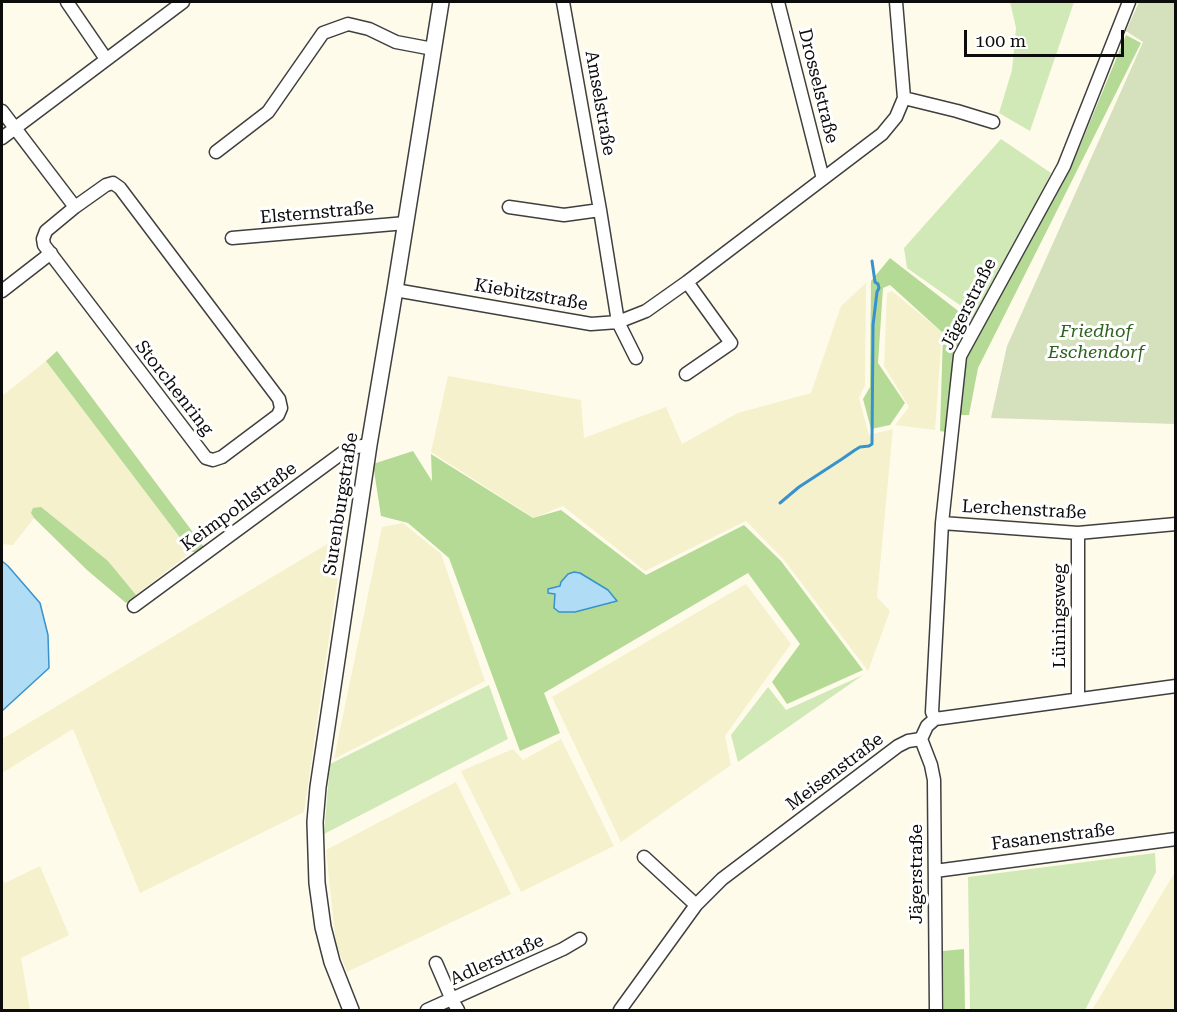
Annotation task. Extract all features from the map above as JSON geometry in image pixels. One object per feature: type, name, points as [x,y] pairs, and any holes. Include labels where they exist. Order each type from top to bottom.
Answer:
[{"type":"street","points":[[67,2],[106,58]]},
{"type":"street","points":[[2,138],[183,2]]},
{"type":"street","name":"Surenburgstraße","points":[[351,1011],[332,962],[323,927],[317,883],[315,822],[318,787],[369,446],[441,2]]},
{"type":"street","name":"Amselstraße","points":[[563,2],[618,322],[636,358]]},
{"type":"street","name":"Drosselstraße","points":[[778,2],[824,178]]},
{"type":"street","points":[[896,2],[904,98],[993,122]]},
{"type":"street","name":"Jägerstraße","points":[[935,719],[932,712],[942,523],[960,356],[1064,166],[1129,2]]},
{"type":"street","points":[[216,152],[268,112],[323,33],[348,24],[369,29],[396,42],[433,49]]},
{"type":"street","name":"Kiebitzstraße","points":[[396,290],[591,324],[618,322],[646,311],[687,282],[882,134],[896,117],[904,98]]},
{"type":"street","points":[[2,111],[75,207]]},
{"type":"street","name":"Storchenring","points":[[113,183],[120,189],[279,399],[281,408],[278,415],[222,457],[213,460],[206,458],[44,245],[43,238],[46,231],[75,207],[106,185],[113,183]]},
{"type":"street","points":[[509,207],[564,215],[600,210]]},
{"type":"street","name":"Elsternstraße","points":[[232,238],[406,223]]},
{"type":"street","points":[[2,291],[51,253]]},
{"type":"street","points":[[686,374],[731,343],[687,282]]},
{"type":"street","name":"Keimpohlstraße","points":[[134,606],[342,453],[356,447],[369,446]]},
{"type":"street","name":"Lerchenstraße","points":[[942,523],[1078,533],[1176,524]]},
{"type":"street","name":"Lüningsweg","points":[[1078,533],[1078,699]]},
{"type":"street","points":[[921,740],[927,726],[935,719],[1176,686]]},
{"type":"street","name":"Jägerstraße","points":[[921,740],[934,780],[936,1011]]},
{"type":"street","name":"Meisenstraße","points":[[620,1011],[696,904],[722,879],[898,746],[908,741],[921,740]]},
{"type":"street","name":"Fasanenstraße","points":[[935,871],[1176,839]]},
{"type":"street","points":[[644,857],[696,904]]},
{"type":"street","name":"Adlerstraße","points":[[427,1011],[455,1005],[580,939]]},
{"type":"street","points":[[436,963],[455,1005]]},
{"type":"shaded area","points":[[866,283],[865,385],[859,398],[869,435],[893,429],[877,597],[890,611],[868,671],[784,560],[746,521],[645,571],[563,506],[534,518],[431,452],[448,376],[581,400],[584,438],[666,407],[682,444],[738,413],[811,393],[841,306]]},
{"type":"shaded area","points":[[892,291],[942,332],[935,430],[895,425],[909,407],[884,366],[887,293]]},
{"type":"shaded area","points":[[46,361],[191,552],[136,595],[108,561],[31,513],[34,518],[13,545],[2,544],[2,396]]},
{"type":"shaded area","points":[[403,523],[441,554],[485,681],[334,759],[382,527]]},
{"type":"shaded area","points":[[344,534],[304,812],[140,893],[73,729],[2,773],[2,739]]},
{"type":"shaded area","points":[[746,584],[791,644],[725,736],[731,765],[621,842],[552,697]]},
{"type":"shaded area","points":[[561,739],[614,846],[521,892],[461,771],[513,749],[523,760]]},
{"type":"shaded area","points":[[456,782],[511,894],[347,972],[336,944],[326,850]]},
{"type":"shaded area","points":[[1173,847],[1175,847],[1175,872]]},
{"type":"shaded area","points":[[40,866],[69,935],[21,958],[30,1010],[2,1010],[2,879],[5,883]]},
{"type":"shaded area","points":[[1175,872],[1175,1010],[1092,1010]]},
{"type":"green space","points":[[1010,2],[1074,2],[1030,131],[999,113],[1012,70],[1016,28]]},
{"type":"green space","name":"Friedhof Eschendorf","points":[[1139,2],[1175,2],[1175,424],[991,418],[1007,346],[1143,42],[1126,31]]},
{"type":"green space","points":[[1126,35],[1141,43],[978,368],[969,415],[960,415],[958,434],[940,431],[943,333],[890,285],[883,288],[878,363],[905,403],[890,425],[871,429],[863,399],[870,387],[871,281],[890,258],[966,317],[967,355],[1073,163]]},
{"type":"green space","points":[[1001,139],[1051,173],[970,345],[971,313],[907,268],[904,248]]},
{"type":"green space","points":[[57,351],[204,547],[191,552],[46,361]]},
{"type":"green space","points":[[413,451],[432,481],[431,454],[533,518],[561,510],[646,575],[744,525],[781,561],[863,670],[787,704],[772,682],[800,644],[748,573],[544,693],[560,733],[520,751],[449,558],[408,523],[381,516],[373,464]]},
{"type":"green space","points":[[41,507],[108,561],[136,595],[126,603],[87,570],[34,518],[31,513],[33,508]]},
{"type":"green space","points":[[863,675],[738,762],[731,735],[768,687],[786,710]]},
{"type":"green space","points":[[489,685],[508,739],[324,834],[330,764]]},
{"type":"green space","points":[[1155,853],[1156,872],[1085,1010],[970,1010],[968,877]]},
{"type":"green space","points":[[964,949],[965,1010],[944,1010],[943,951]]},
{"type":"water","points":[[2,561],[40,603],[48,635],[49,668],[2,711]]},
{"type":"water","points":[[580,573],[608,590],[617,601],[575,612],[559,612],[554,608],[555,594],[548,593],[548,589],[560,586],[568,574]]},
{"type":"waterway","points":[[780,503],[799,487],[855,450],[872,444],[873,325],[879,288],[875,282],[872,261]]}]
